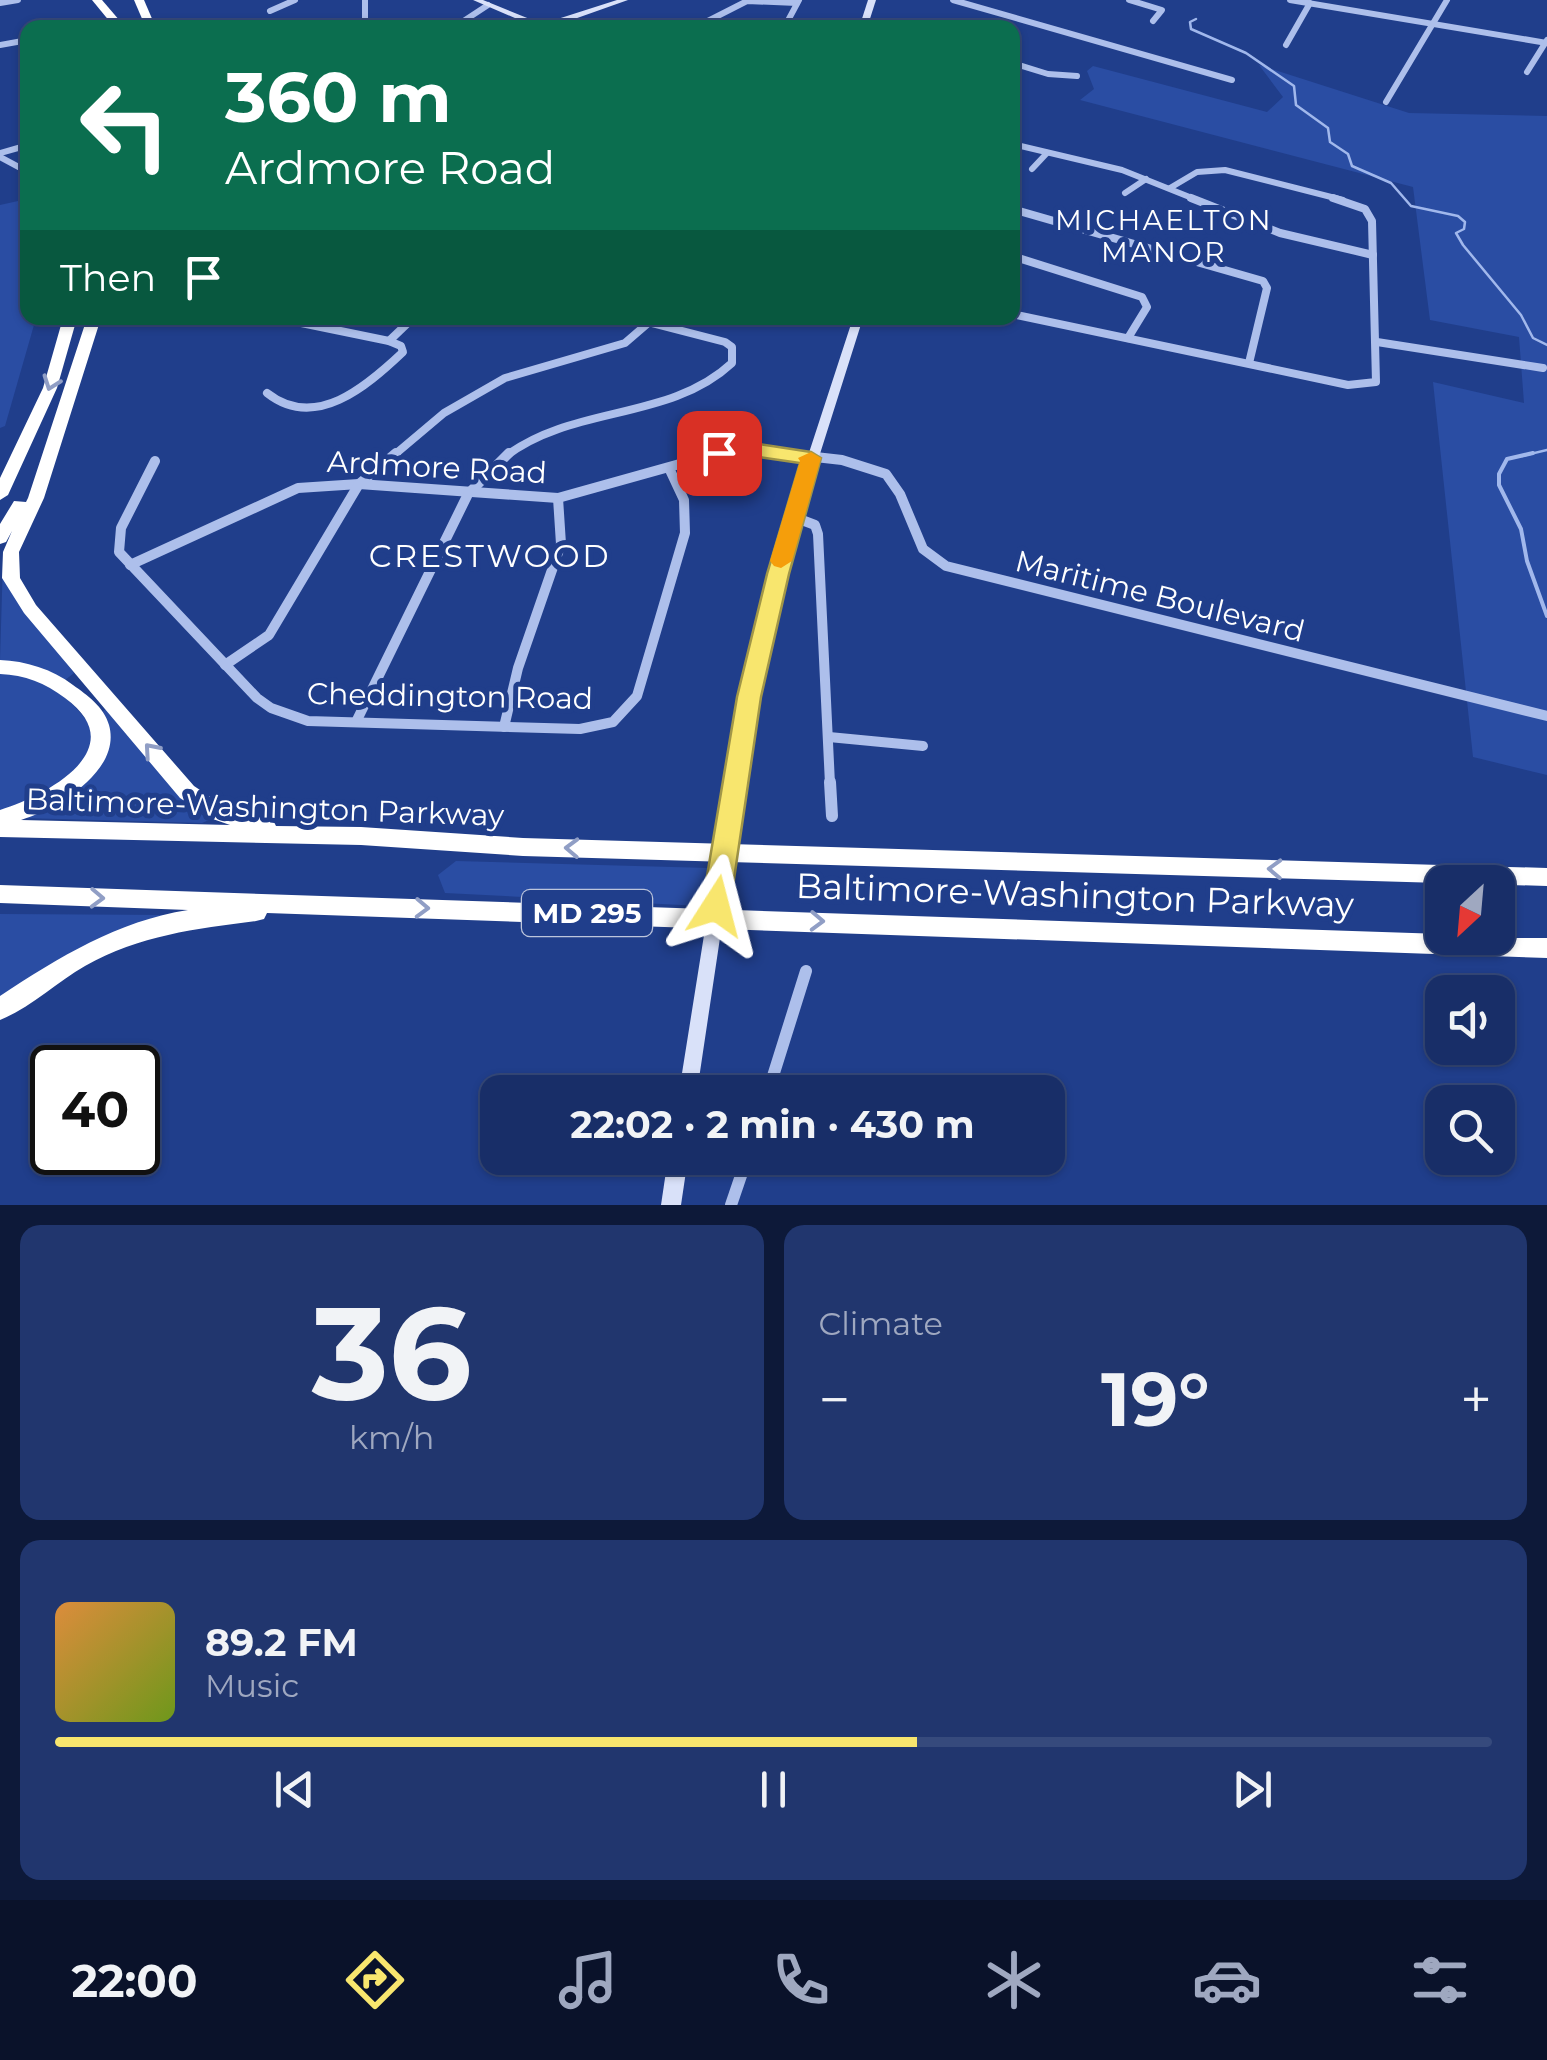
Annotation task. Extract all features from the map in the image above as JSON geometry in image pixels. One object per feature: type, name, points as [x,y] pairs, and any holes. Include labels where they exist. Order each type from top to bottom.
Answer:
[{"type":"highway","points":[[98,0],[115,20]]},
{"type":"highway","points":[[0,496],[50,388],[68,325]]},
{"type":"highway","points":[[92,325],[36,498],[10,552],[11,578],[22,599],[199,801],[227,816],[276,830],[360,836]]},
{"type":"highway","points":[[0,538],[50,450],[66,410]]},
{"type":"highway","points":[[0,474],[20,438],[30,430]]},
{"type":"highway","points":[[0,667],[32,671],[67,688],[93,710],[101,724],[102,740],[96,758],[71,787],[37,808],[0,818]]},
{"type":"highway","name":"Baltimore-Washington Parkway","points":[[0,828],[360,836],[543,848],[1547,877]]},
{"type":"highway","name":"Baltimore-Washington Parkway","points":[[0,894],[1547,948]]},
{"type":"highway","points":[[0,1009],[84,954],[134,932],[192,918],[314,904]]},
{"type":"street","points":[[0,3],[18,0]]},
{"type":"street","points":[[270,11],[295,0]]},
{"type":"street","points":[[365,0],[366,18]]},
{"type":"street","points":[[477,0],[526,20]]},
{"type":"street","points":[[564,20],[624,0]]},
{"type":"street","points":[[953,0],[1232,80]]},
{"type":"street","points":[[1128,0],[1162,10],[1153,21]]},
{"type":"street","points":[[1290,0],[1547,42],[1527,72]]},
{"type":"street","points":[[1386,102],[1447,0]]},
{"type":"street","points":[[710,20],[746,1],[798,2]]},
{"type":"street","points":[[1286,44],[1310,3]]},
{"type":"street","points":[[464,20],[488,4]]},
{"type":"street","points":[[1020,65],[1054,76],[1076,76]]},
{"type":"street","points":[[1020,146],[1146,180],[1280,232],[1373,255]]},
{"type":"street","points":[[1032,169],[1047,152]]},
{"type":"street","points":[[1020,316],[1348,385],[1370,385],[1378,377],[1370,215],[1343,200],[1225,170],[1196,172],[1170,188]]},
{"type":"street","points":[[1124,193],[1146,180]]},
{"type":"street","points":[[1020,211],[1264,281],[1267,288],[1249,363]]},
{"type":"street","points":[[1020,259],[1142,297],[1147,307],[1128,338]]},
{"type":"street","points":[[267,393],[276,402],[297,408],[333,404],[401,355],[401,346],[389,340],[313,325]]},
{"type":"street","points":[[389,340],[405,325]]},
{"type":"street","points":[[225,665],[268,634],[359,484],[444,413],[483,387],[526,370],[615,348],[648,325]]},
{"type":"street","points":[[356,722],[468,494],[512,449],[540,435],[695,390],[720,377],[732,363],[732,348],[725,342],[669,325]]},
{"type":"street","points":[[691,1075],[749,697],[794,517],[856,325]]},
{"type":"street","points":[[1377,342],[1543,368]]},
{"type":"street","name":"Ardmore Road","points":[[130,565],[288,492],[321,484],[558,498],[730,451],[811,458]]},
{"type":"street","name":"Maritime Boulevard","points":[[811,458],[861,463],[886,474],[900,494],[924,549],[946,566],[1547,716]]},
{"type":"street","points":[[130,565],[119,552],[121,528],[155,461]]},
{"type":"street","name":"Cheddington Road","points":[[130,565],[271,708],[308,721],[599,728],[613,722],[632,704],[685,533],[684,500],[669,468]]},
{"type":"street","points":[[504,727],[518,668],[561,544],[558,498]]},
{"type":"street","points":[[794,517],[815,525],[818,534],[832,816]]},
{"type":"street","points":[[829,738],[923,746]]},
{"type":"street","points":[[773,1075],[806,971]]},
{"type":"street","points":[[671,1205],[675,1175]]},
{"type":"street","points":[[732,1205],[742,1175]]},
{"type":"shaded area","points":[[1259,65],[1409,113],[1547,116],[1547,775],[1473,757],[1433,382],[1524,403],[1519,337],[1430,320],[1413,187],[1080,100],[1094,89],[1087,71],[1093,66],[1267,112],[1283,97]]},
{"type":"shaded area","points":[[20,201],[20,325],[34,325],[5,426],[0,428],[0,205]]},
{"type":"shaded area","points":[[3,560],[52,644],[74,673],[65,680],[44,669],[0,660]]},
{"type":"shaded area","points":[[0,674],[32,678],[57,691],[97,735],[75,779],[0,812]]},
{"type":"shaded area","points":[[108,708],[189,805],[209,820],[202,823],[21,818],[51,806],[109,734],[103,711]]},
{"type":"shaded area","points":[[456,861],[709,868],[701,906],[445,893],[438,875]]},
{"type":"shaded area","points":[[0,914],[169,915],[0,1004]]},
{"type":"waterway","points":[[1196,19],[1190,22],[1191,29],[1246,53],[1294,86],[1296,105],[1328,128],[1330,142],[1348,154],[1352,166],[1391,183],[1411,206],[1458,216],[1465,222],[1464,229],[1456,233],[1463,245],[1521,315],[1533,338],[1547,345]]},
{"type":"waterway","points":[[1522,456],[1547,450]]},
{"type":"waterway","points":[[1533,453],[1507,459],[1499,474],[1499,485],[1521,529],[1527,561],[1547,616]]},
{"type":"slow traffic","points":[[781,561],[808,458]]},
{"type":"district","name":"MICHAELTON MANOR","points":[[1164,236]]},
{"type":"district","name":"CRESTWOOD","points":[[490,555]]},
{"type":"route","points":[[716,906],[749,697],[811,458],[752,450],[719,453]]}]
